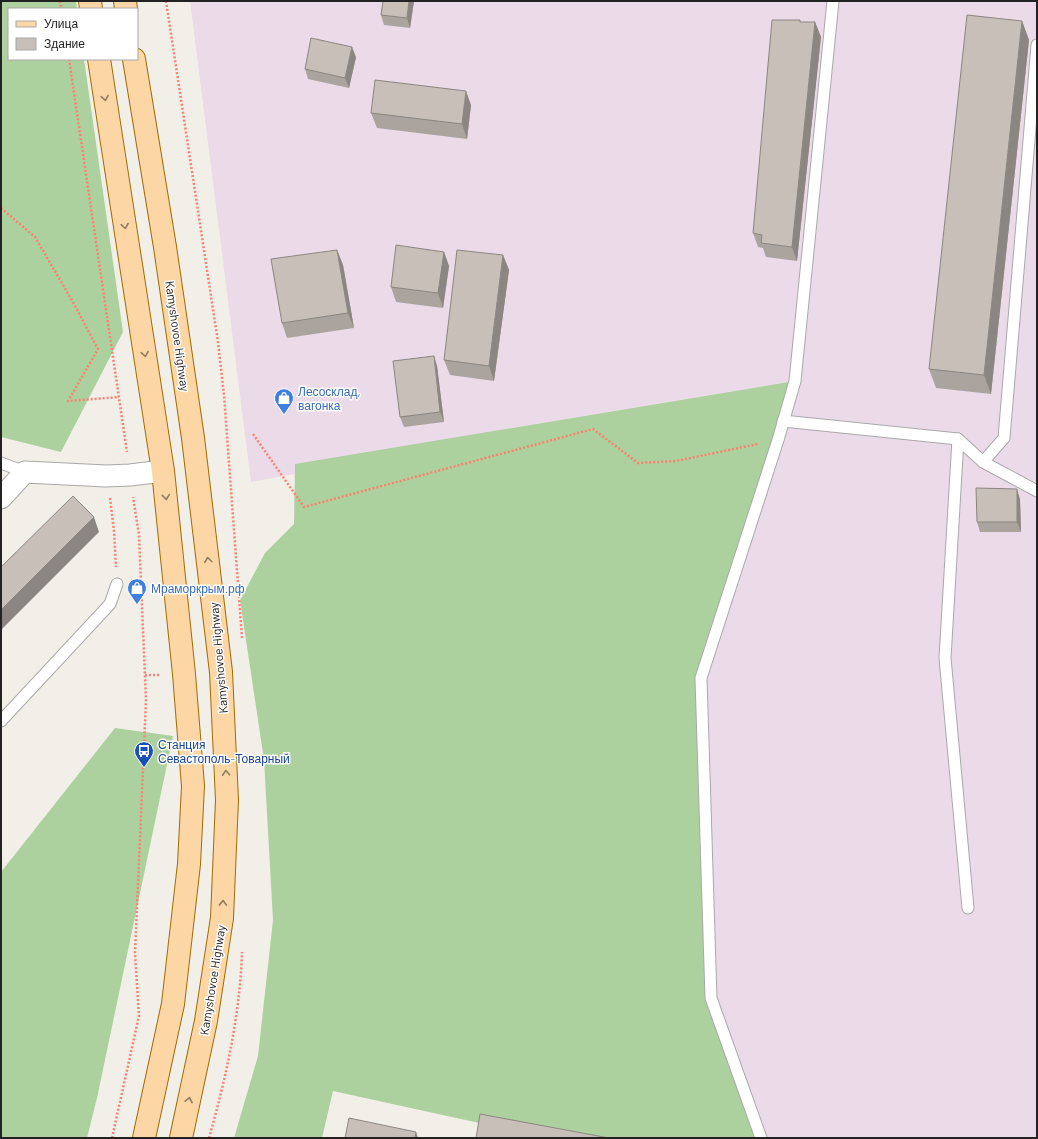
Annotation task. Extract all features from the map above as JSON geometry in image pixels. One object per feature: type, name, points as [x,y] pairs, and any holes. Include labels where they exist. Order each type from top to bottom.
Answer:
[{"type":"main road","points":[[99,60],[163,471],[184,674],[193,786],[190,864],[173,1004],[144,1138]]},
{"type":"main road","name":"Kamyshovoe Highway","points":[[134,60],[165,247],[194,446],[221,672],[227,793],[222,918],[206,1020],[181,1138]]},
{"type":"street","points":[[1,498],[25,472],[106,476],[163,471]]},
{"type":"lane","points":[[761,1138],[711,998],[701,678],[778,440],[795,381],[833,1]]},
{"type":"lane","points":[[983,462],[1004,438],[1037,45]]},
{"type":"lane","points":[[783,421],[958,439],[983,462],[1037,491]]},
{"type":"lane","points":[[958,439],[945,658],[968,908]]},
{"type":"lane","points":[[1,463],[25,472]]},
{"type":"lane","points":[[1,721],[110,604],[117,584]]},
{"type":"path","points":[[166,1],[218,342],[227,435]]},
{"type":"path","points":[[1,208],[35,236],[98,349],[68,401],[119,397]]},
{"type":"path","points":[[253,434],[304,507],[593,429],[638,462],[676,461],[778,440]]},
{"type":"path","points":[[106,476],[114,531],[117,584]]},
{"type":"shaded area","points":[[190,1],[1037,1],[1037,1138],[761,1138],[711,998],[701,678],[794,382],[251,482]]},
{"type":"green space","points":[[1,1],[76,1],[77,8],[8,8],[8,60],[84,60],[123,332],[61,452],[1,437]]},
{"type":"green space","points":[[795,381],[701,678],[711,998],[761,1138],[548,1138],[333,1091],[322,1138],[234,1138],[258,1056],[273,920],[264,760],[240,600],[265,553],[294,524],[295,464]]},
{"type":"green space","points":[[115,728],[173,736],[97,1098],[87,1138],[1,1138],[1,872]]},
{"type":"building","points":[[383,1],[409,1],[407,18],[381,15]]},
{"type":"building","points":[[967,15],[1022,21],[984,375],[929,369]]},
{"type":"building","points":[[772,20],[800,20],[800,22],[815,22],[792,247],[761,243],[762,235],[753,233]]},
{"type":"building","points":[[311,38],[352,47],[345,78],[305,69]]},
{"type":"building","points":[[375,80],[466,91],[462,124],[371,113]]},
{"type":"building","points":[[396,245],[444,252],[438,293],[391,287]]},
{"type":"building","points":[[337,250],[348,313],[282,323],[271,259]]},
{"type":"building","points":[[457,250],[503,255],[489,366],[444,360]]},
{"type":"building","points":[[434,356],[440,412],[400,417],[393,361]]},
{"type":"building","points":[[976,488],[1017,489],[1017,522],[977,522]]},
{"type":"building","points":[[73,496],[94,517],[1,610],[1,567]]},
{"type":"building","points":[[480,1114],[609,1138],[476,1138]]},
{"type":"building","points":[[349,1118],[416,1132],[415,1138],[345,1138]]},
{"type":"place","name":"Лесосклад, вагонка","points":[[284,415]]},
{"type":"place","name":"Мраморкрым.рф","points":[[137,605]]},
{"type":"place","name":"Станция Севастополь-Товарный","points":[[144,768]]}]
